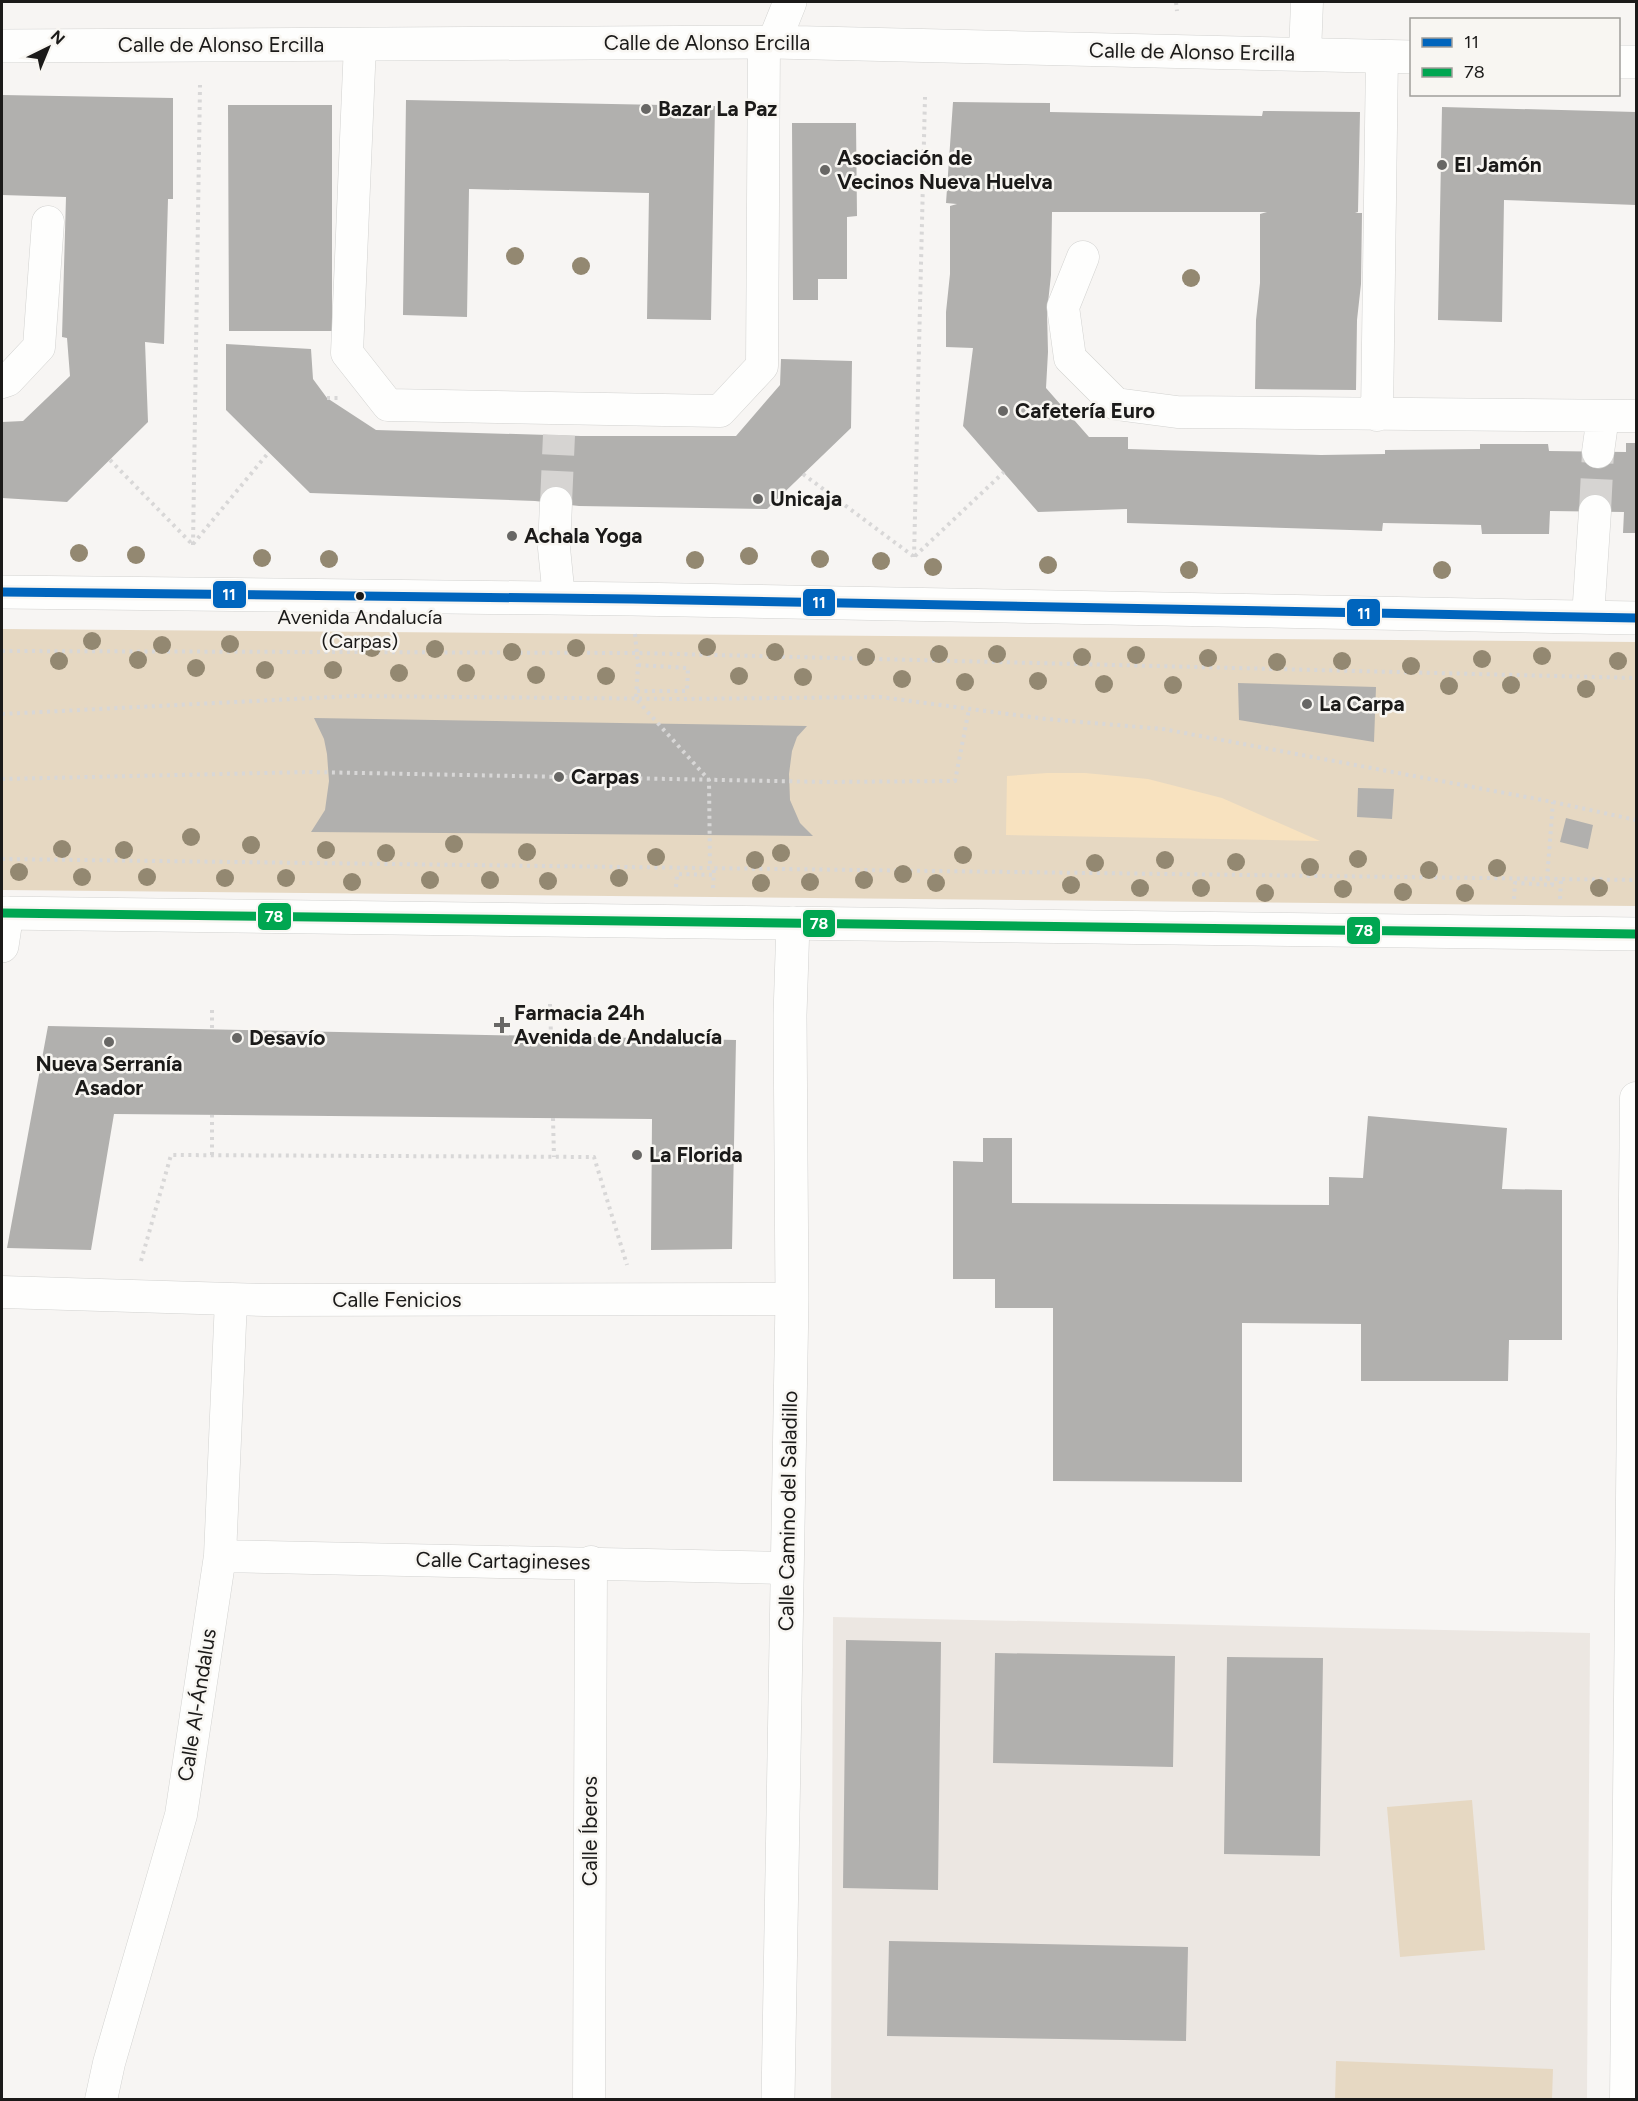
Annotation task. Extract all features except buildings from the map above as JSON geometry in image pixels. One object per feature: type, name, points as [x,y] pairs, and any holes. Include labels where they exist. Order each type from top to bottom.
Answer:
[{"type":"main road","points":[[769,42],[790,2]]},
{"type":"main road","name":"Calle de Alonso Ercilla","points":[[2,46],[769,42],[1397,57]]},
{"type":"main road","points":[[1620,62],[1636,62]]},
{"type":"main road","points":[[2,592],[559,598],[1636,618]]},
{"type":"main road","points":[[2,946],[4,914],[1636,933]]},
{"type":"main road","name":"Calle Camino del Saladillo","points":[[778,2100],[792,1299],[790,1015],[793,923]]},
{"type":"street","points":[[1305,54],[1307,2]]},
{"type":"street","points":[[360,44],[347,353],[388,405],[561,422],[720,411],[762,366],[769,42]]},
{"type":"street","points":[[1377,415],[1397,57]]},
{"type":"street","points":[[2,382],[8,380],[39,347],[48,222]]},
{"type":"street","points":[[1083,257],[1063,307],[1070,358],[1116,404],[1177,412],[1636,416]]},
{"type":"street","points":[[1598,452],[1603,416]]},
{"type":"street","points":[[556,502],[554,548],[559,598]]},
{"type":"street","points":[[1588,617],[1594,511]]},
{"type":"street","points":[[1626,2100],[1636,1098]]},
{"type":"street","name":"Calle Fenicios","points":[[2,1292],[231,1300],[792,1299]]},
{"type":"street","name":"Calle Al-Ándalus","points":[[101,2100],[109,2063],[181,1815],[220,1556],[231,1300]]},
{"type":"street","name":"Calle Cartagineses","points":[[220,1556],[591,1562],[787,1568]]},
{"type":"street","name":"Calle Íberos","points":[[589,2100],[591,1562]]},
{"type":"path","points":[[1176,2],[1177,11]]},
{"type":"path","points":[[193,545],[201,85]]},
{"type":"path","points":[[914,556],[925,97]]},
{"type":"path","points":[[193,545],[269,452]]},
{"type":"path","points":[[110,460],[193,545]]},
{"type":"path","points":[[914,556],[1004,472]]},
{"type":"path","points":[[803,474],[914,556]]},
{"type":"path","points":[[635,624],[638,665],[636,699],[709,780],[714,875]]},
{"type":"path","points":[[2,651],[637,653],[1636,678]]},
{"type":"path","points":[[637,691],[687,691],[688,668],[638,665]]},
{"type":"path","points":[[2,714],[352,696],[636,699],[880,698],[1046,720],[1163,729],[1553,802],[1636,820]]},
{"type":"path","points":[[2,778],[309,772],[709,780],[956,781],[969,710]]},
{"type":"path","points":[[1514,900],[1515,883],[1552,885],[1550,879],[1553,802]]},
{"type":"path","points":[[2,859],[1636,880]]},
{"type":"path","points":[[1560,909],[1561,879]]},
{"type":"path","points":[[550,1004],[551,1036]]},
{"type":"path","points":[[212,1010],[212,1029]]},
{"type":"path","points":[[212,1115],[212,1155]]},
{"type":"path","points":[[553,1118],[554,1157]]},
{"type":"path","points":[[139,1268],[171,1155],[594,1157],[629,1272]]},
{"type":"shaded area","points":[[2,629],[1636,642],[1636,906],[2,890]]},
{"type":"shaded area","points":[[1085,773],[1148,779],[1222,798],[1320,841],[1006,835],[1007,776]]},
{"type":"shaded area","points":[[833,1617],[1590,1633],[1587,2099],[831,2100]]},
{"type":"shaded area","points":[[1472,1800],[1485,1950],[1400,1957],[1387,1807]]},
{"type":"shaded area","points":[[1336,2061],[1553,2069],[1552,2099],[1335,2099]]},
{"type":"tunnel","points":[[556,503],[559,435]]},
{"type":"tunnel","points":[[1595,511],[1598,452]]},
{"type":"transit line","name":"11","points":[[2,592],[632,599],[1636,618]]},
{"type":"transit line","name":"78","points":[[2,913],[1636,934]]},
{"type":"place","name":"Bazar La Paz","points":[[646,109]]},
{"type":"place","name":"El Jamón","points":[[1442,165]]},
{"type":"place","name":"Asociación de Vecinos Nueva Huelva","points":[[825,170]]},
{"type":"place","name":"Cafetería Euro","points":[[1003,411]]},
{"type":"place","name":"Unicaja","points":[[758,499]]},
{"type":"place","name":"Achala Yoga","points":[[512,536]]},
{"type":"place","name":"Avenida Andalucía (Carpas)","points":[[360,596]]},
{"type":"place","name":"La Carpa","points":[[1307,704]]},
{"type":"place","name":"Carpas","points":[[559,777]]},
{"type":"place","name":"Farmacia 24h Avenida de Andalucía","points":[[502,1025]]},
{"type":"place","name":"Desavío","points":[[237,1038]]},
{"type":"place","name":"Nueva Serranía Asador","points":[[109,1042]]},
{"type":"place","name":"La Florida","points":[[637,1155]]}]
